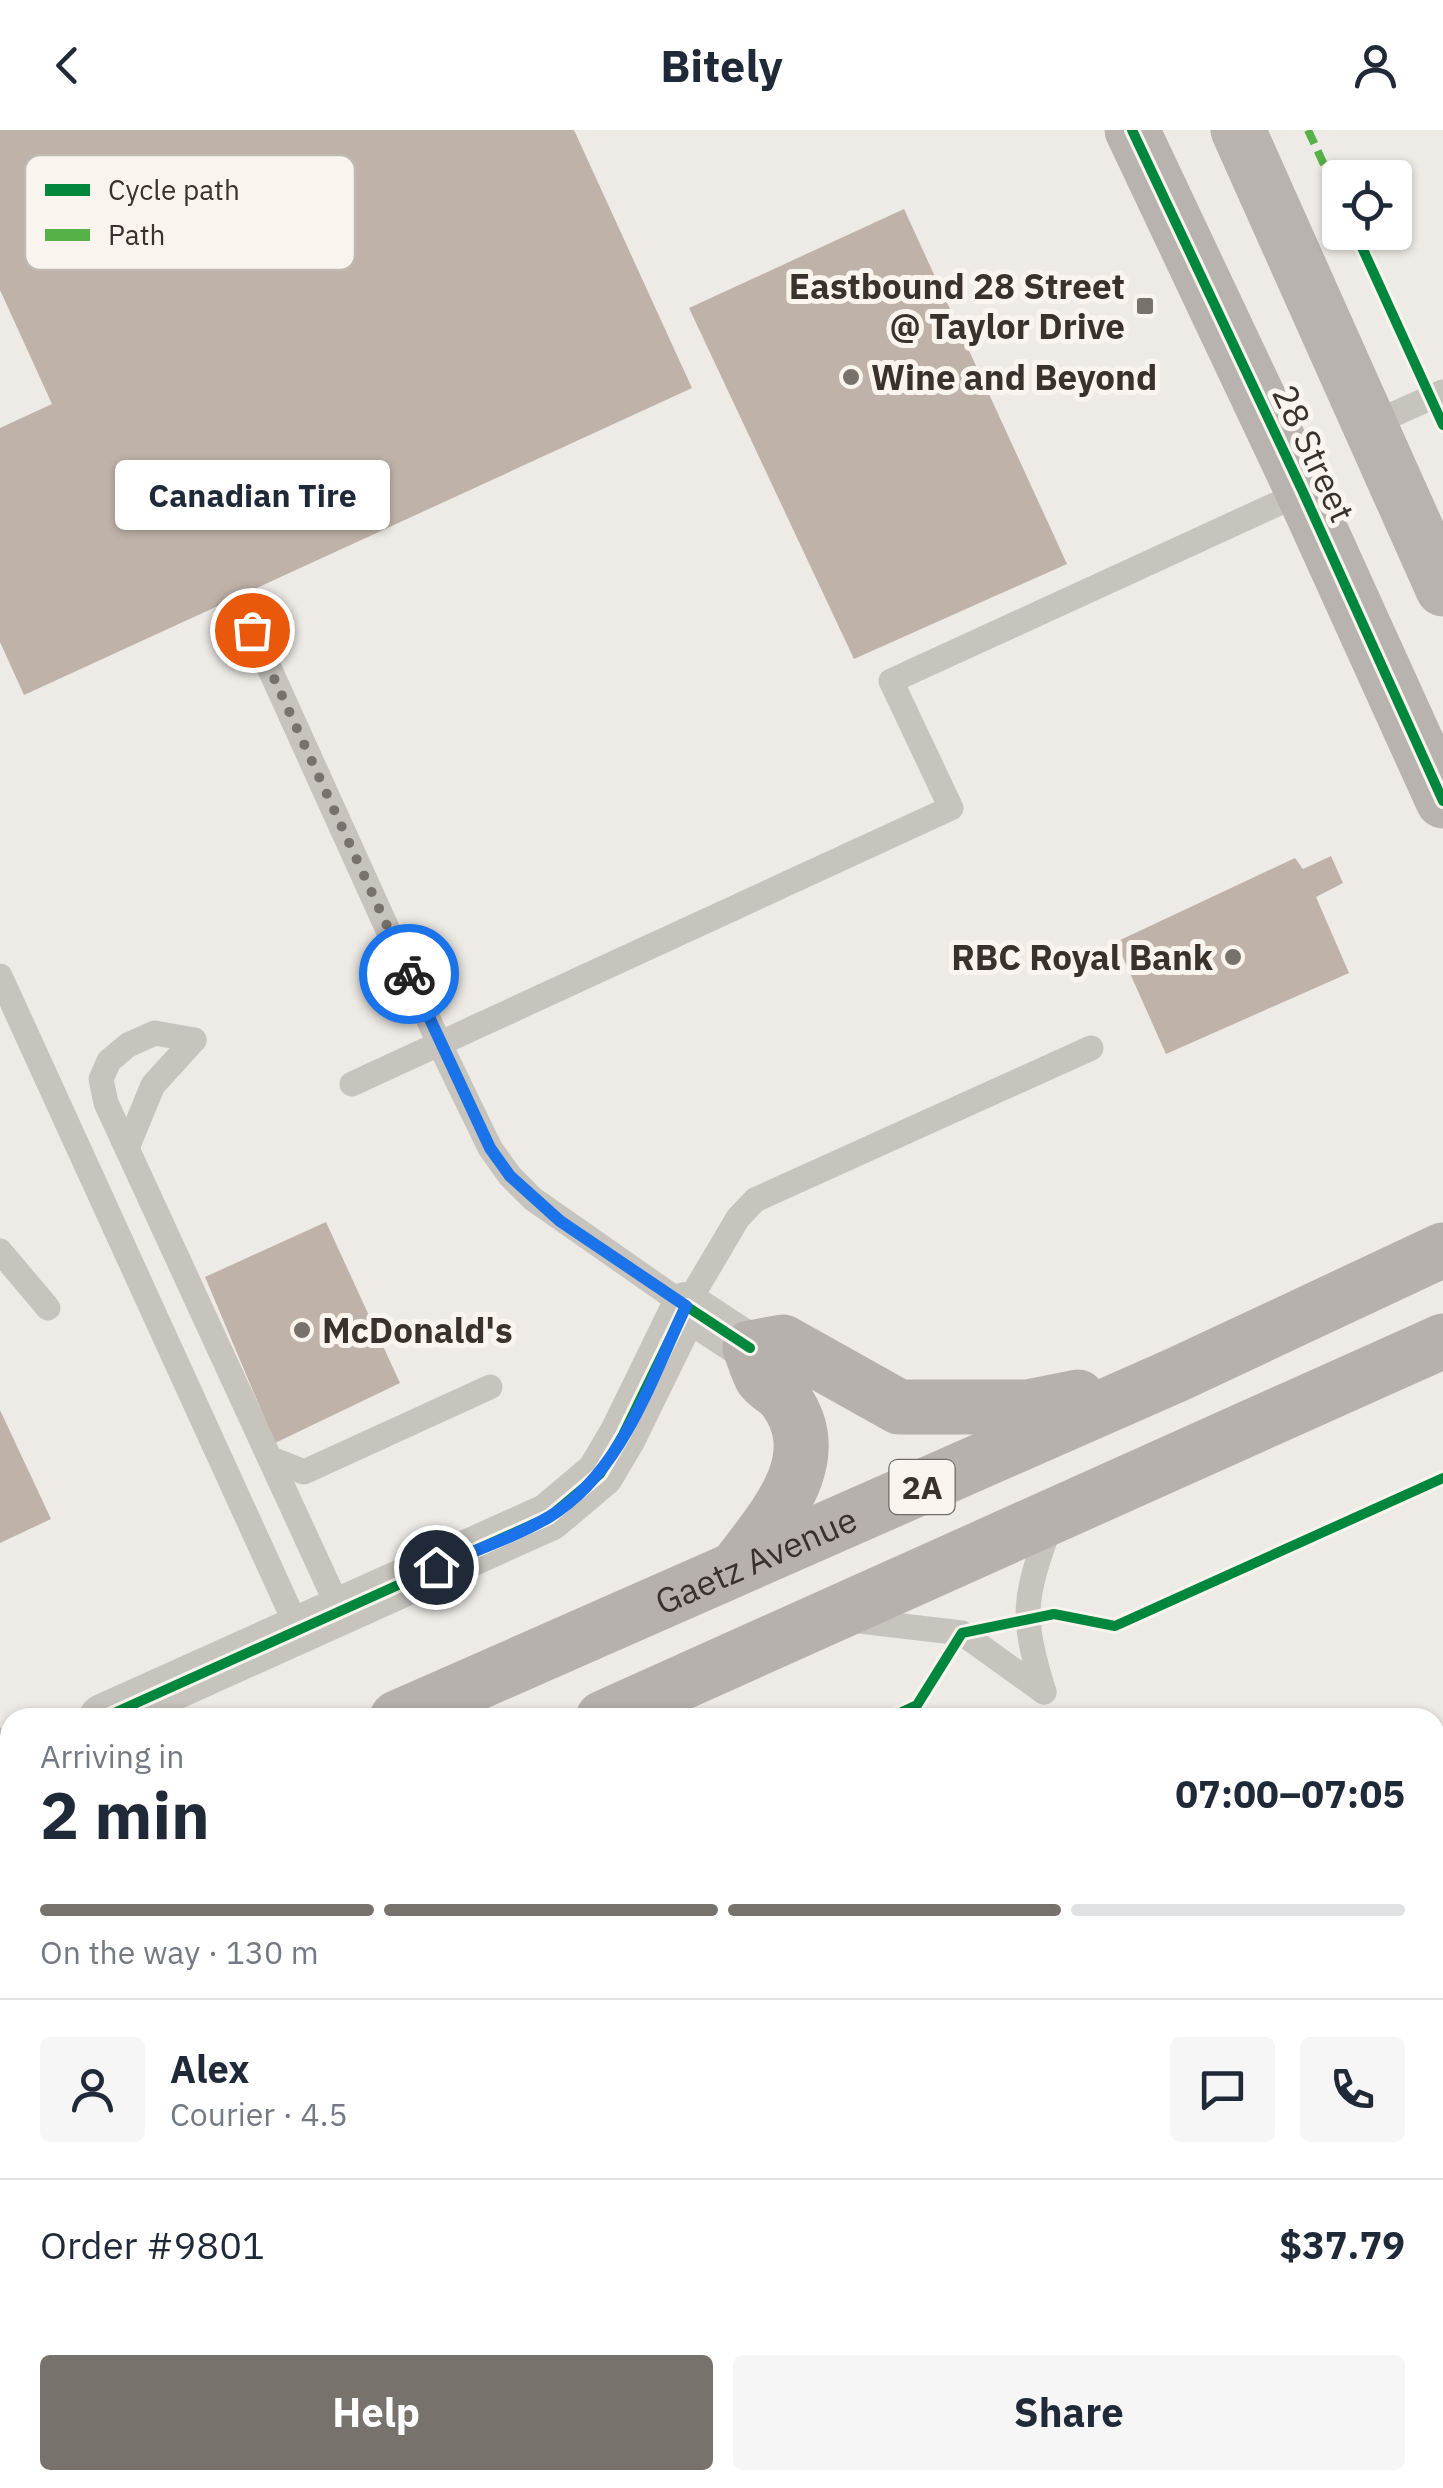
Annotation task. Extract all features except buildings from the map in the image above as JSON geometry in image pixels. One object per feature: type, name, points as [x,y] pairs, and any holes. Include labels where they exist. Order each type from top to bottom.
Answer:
[{"type":"main road","name":"Gaetz Avenue","points":[[420,1708],[1176,1375],[1443,1250]]},
{"type":"main road","name":"2A","points":[[626,1708],[1443,1341]]},
{"type":"main road","points":[[736,1568],[790,1494],[802,1451],[800,1426],[784,1398],[762,1377],[750,1348],[782,1342],[899,1407],[1028,1408],[1176,1375]]},
{"type":"street","name":"28 Street","points":[[1132,130],[1443,801]]},
{"type":"street","name":"28 Street","points":[[1238,130],[1443,589]]},
{"type":"street","points":[[125,1708],[549,1517],[600,1474],[686,1306],[750,1348]]},
{"type":"lane","points":[[1370,426],[1443,392]]},
{"type":"lane","points":[[352,1084],[950,808],[891,681],[1303,492]]},
{"type":"lane","points":[[252,630],[490,1148],[510,1176],[560,1221],[686,1306],[732,1228],[755,1200],[1092,1048]]},
{"type":"lane","points":[[0,976],[319,1621]]},
{"type":"lane","points":[[127,1148],[153,1085],[194,1040],[155,1033],[128,1046],[109,1061],[101,1079],[106,1103],[270,1459],[319,1621]]},
{"type":"lane","points":[[0,1251],[48,1308]]},
{"type":"lane","points":[[270,1459],[304,1472],[490,1387]]},
{"type":"lane","points":[[831,1618],[962,1633],[1044,1692],[1030,1648],[1028,1588],[1053,1518]]},
{"type":"marked path","points":[[1308,130],[1322,160]]},
{"type":"cycle path","points":[[1132,130],[1443,801]]},
{"type":"cycle path","points":[[1363,250],[1443,425]]},
{"type":"cycle path","points":[[125,1708],[549,1517],[600,1474],[686,1306],[750,1348]]},
{"type":"cycle path","points":[[911,1708],[917,1705],[962,1633],[1054,1614],[1115,1626],[1443,1478]]},
{"type":"way so far","points":[[252,630],[409,974]]},
{"type":"place","name":"Eastbound 28 Street @ Taylor Drive","points":[[1145,306]]},
{"type":"place","name":"Wine and Beyond","points":[[851,377]]},
{"type":"place","name":"Canadian Tire","points":[[252,630]]},
{"type":"place","name":"RBC Royal Bank","points":[[1233,957]]},
{"type":"place","name":"McDonald's","points":[[302,1330]]},
{"type":"route","points":[[409,974],[490,1148],[510,1176],[560,1221],[686,1306],[600,1474],[549,1517],[436,1567]]}]
